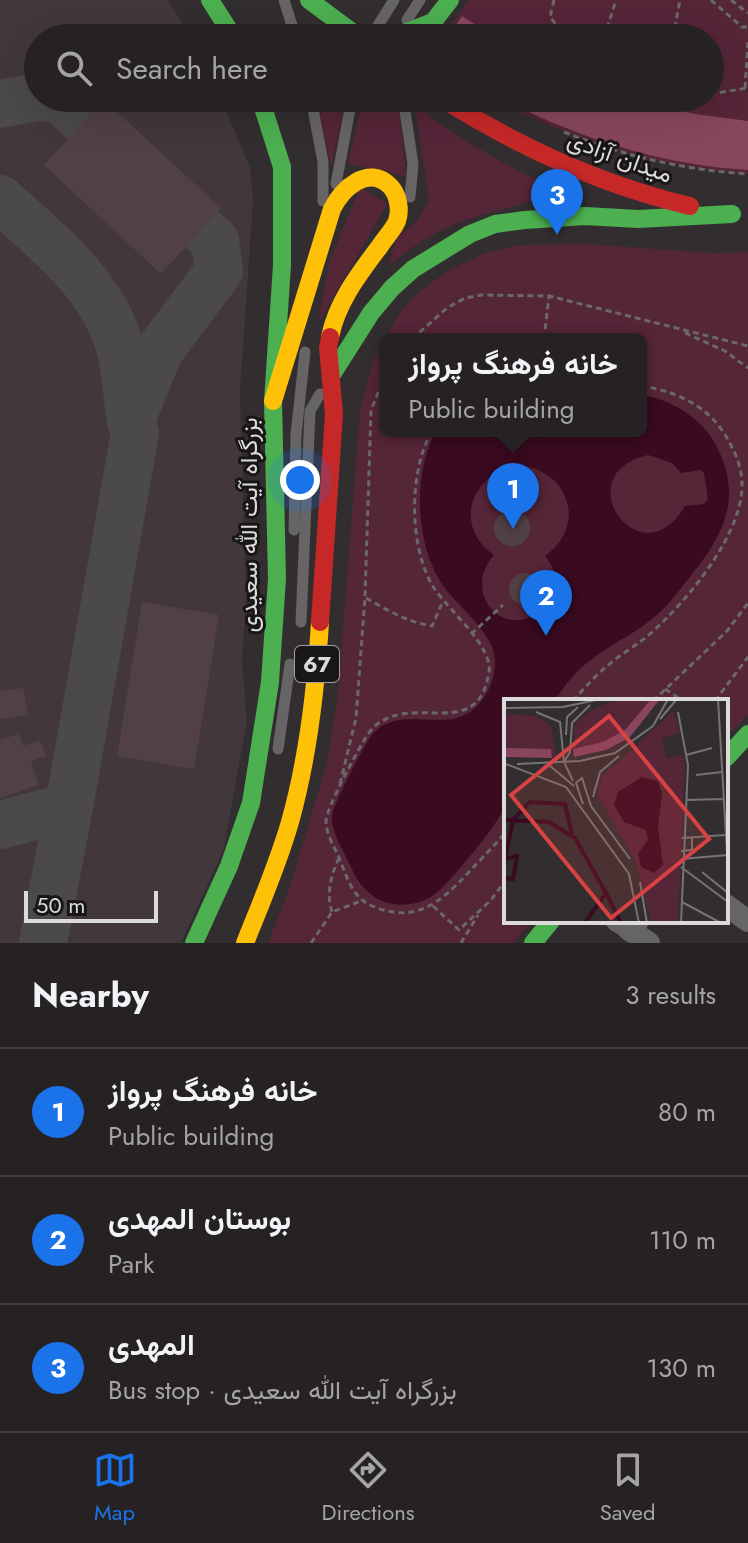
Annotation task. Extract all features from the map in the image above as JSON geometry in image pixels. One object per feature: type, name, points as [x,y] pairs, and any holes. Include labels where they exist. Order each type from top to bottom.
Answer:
[{"type":"main road","points":[[210,0],[225,24]]},
{"type":"main road","points":[[309,0],[341,24]]},
{"type":"main road","points":[[428,24],[450,0]]},
{"type":"main road","name":"بزرگراه آیت الله سعیدی","points":[[194,943],[229,866],[251,803],[268,695],[277,579],[273,401],[282,265],[282,167],[264,112]]},
{"type":"main road","name":"میدان آزادی","points":[[463,112],[596,178],[665,200],[740,215]]},
{"type":"main road","points":[[273,401],[324,231],[337,199],[346,186],[358,178],[370,177],[391,187],[398,200],[399,213],[397,222],[350,287],[333,322],[328,348],[331,376]]},
{"type":"main road","points":[[331,376],[371,313],[392,288],[433,255],[482,229],[525,220],[585,216],[638,219],[740,215]]},
{"type":"main road","name":"67","points":[[245,943],[290,822],[309,723],[318,655],[334,414],[331,376]]},
{"type":"main road","points":[[728,756],[748,734]]},
{"type":"street","points":[[728,906],[748,921]]},
{"type":"street","points":[[627,924],[649,943]]},
{"type":"lane","points":[[284,0],[292,24]]},
{"type":"lane","points":[[379,24],[394,0]]},
{"type":"lane","points":[[405,24],[420,0]]},
{"type":"lane","points":[[314,112],[323,162],[324,231]]},
{"type":"lane","points":[[309,324],[324,231],[350,112]]},
{"type":"lane","points":[[397,222],[410,198],[413,164],[405,112]]},
{"type":"lane","points":[[307,340],[296,434],[296,634],[310,411],[331,376]]},
{"type":"lane","points":[[281,761],[295,656]]},
{"type":"path","points":[[554,0],[550,17],[556,24]]},
{"type":"path","points":[[608,24],[616,0]]},
{"type":"path","points":[[676,24],[680,0]]},
{"type":"path","points":[[711,0],[742,27],[748,27]]},
{"type":"path","points":[[731,0],[748,13]]},
{"type":"path","points":[[724,92],[747,88],[748,42]]},
{"type":"path","points":[[554,128],[646,159],[748,174]]},
{"type":"path","points":[[419,333],[447,308],[465,298],[481,295],[549,296],[748,346]]},
{"type":"path","points":[[545,333],[549,296]]},
{"type":"path","points":[[679,330],[725,351],[748,368]]},
{"type":"path","points":[[575,699],[613,661],[650,634],[706,569],[721,549],[740,501],[740,466],[717,423],[705,411],[679,395],[647,387]]},
{"type":"path","points":[[338,792],[356,718],[365,597],[371,410],[379,391]]},
{"type":"path","points":[[429,437],[417,473],[416,536],[425,569],[443,601],[485,650],[489,661],[487,684],[479,699],[459,713],[401,714],[378,724],[369,732],[326,821],[352,890],[361,901],[378,909],[401,913],[433,905],[452,890],[504,834]]},
{"type":"path","points":[[742,481],[748,481]]},
{"type":"path","points":[[365,597],[394,614],[432,626],[443,601]]},
{"type":"path","points":[[655,699],[727,631],[748,604]]},
{"type":"path","points":[[471,634],[503,605]]},
{"type":"path","points":[[716,699],[748,657]]},
{"type":"path","points":[[665,689],[680,699]]},
{"type":"path","points":[[332,912],[328,901],[331,876],[339,858]]},
{"type":"path","points":[[433,905],[459,930],[504,882]]},
{"type":"path","points":[[311,943],[332,912],[361,901]]},
{"type":"path","points":[[461,943],[481,910]]},
{"type":"shaded area","points":[[0,0],[167,0],[183,24],[24,24],[24,112],[227,112],[250,168],[253,201],[240,390],[246,595],[242,663],[247,722],[223,851],[181,943],[0,943]]},
{"type":"shaded area","points":[[469,0],[748,0],[748,174],[681,166],[616,150],[521,112],[724,112],[724,24],[452,24]]},
{"type":"shaded area","points":[[462,16],[474,24],[457,24]]},
{"type":"shaded area","points":[[320,112],[343,112],[331,168]]},
{"type":"shaded area","points":[[360,112],[399,112],[406,176],[348,164]]},
{"type":"shaded area","points":[[416,112],[424,112],[495,158],[537,180],[582,198],[540,200],[462,221],[419,243],[388,266],[397,238],[417,221],[429,200]]},
{"type":"shaded area","points":[[529,112],[686,112],[748,121],[748,170],[651,156]]},
{"type":"shaded area","points":[[360,187],[387,204],[318,324],[329,263]]},
{"type":"shaded area","points":[[584,244],[714,253],[748,252],[748,715],[728,735],[728,699],[504,699],[504,923],[529,923],[513,943],[268,943],[289,889],[327,764],[338,694],[360,411],[379,349],[379,437],[647,437],[647,333],[388,333],[416,294],[451,269],[488,252],[519,245]]},
{"type":"shaded area","points":[[647,396],[653,397],[676,406],[705,429],[718,449],[725,468],[729,502],[711,548],[662,610],[589,661],[556,699],[504,699],[502,812],[474,852],[435,894],[410,904],[394,904],[368,892],[358,880],[333,828],[334,810],[349,775],[368,741],[380,727],[399,720],[449,719],[472,711],[490,686],[495,660],[489,641],[444,587],[427,552],[422,531],[420,489],[433,437],[647,437]],"holes":[[[648,455],[672,463],[681,473],[701,470],[708,499],[704,504],[685,506],[667,526],[649,533],[632,528],[618,516],[611,500],[612,482],[624,466]],[[517,465],[535,469],[560,487],[567,500],[569,515],[566,529],[545,556],[555,574],[555,591],[548,605],[537,615],[522,620],[507,619],[493,611],[484,596],[483,574],[494,555],[481,543],[474,530],[472,503],[478,490],[501,470]]]},
{"type":"building","points":[[93,112],[117,112],[221,208],[161,274],[44,165]]},
{"type":"building","points":[[512,510],[525,515],[530,528],[525,541],[512,546],[499,541],[494,528],[499,515]]},
{"type":"building","points":[[525,573],[537,577],[541,589],[537,601],[525,605],[513,601],[509,589],[513,577]]},
{"type":"building","points":[[142,602],[219,615],[194,769],[117,756]]},
{"type":"building","points":[[23,688],[28,715],[0,719],[0,691]]},
{"type":"building","points":[[19,734],[23,746],[40,740],[46,756],[31,761],[39,785],[0,798],[0,740]]},
{"type":"taxiway","points":[[0,104],[24,100]]},
{"type":"taxiway","points":[[74,112],[215,241],[219,271],[159,351],[131,420]]},
{"type":"taxiway","points":[[0,199],[71,265],[100,303],[120,347],[135,433],[69,807],[0,825]]},
{"type":"taxiway","points":[[43,943],[69,807]]},
{"type":"traffic: fast","points":[[210,0],[225,24]]},
{"type":"traffic: fast","points":[[309,0],[341,24]]},
{"type":"traffic: fast","points":[[428,24],[433,22],[450,0]]},
{"type":"traffic: fast","points":[[194,943],[229,866],[251,803],[270,682],[277,579],[273,401],[282,265],[282,167],[264,112]]},
{"type":"traffic: fast","points":[[331,376],[371,313],[392,288],[413,269],[470,234],[495,224],[525,220],[732,214]]},
{"type":"traffic: fast","points":[[728,756],[748,734]]},
{"type":"traffic: fast","points":[[533,943],[549,923]]},
{"type":"traffic: slow","points":[[273,401],[332,209],[342,194],[356,182],[365,178],[382,180],[393,189],[397,198],[397,221],[350,289],[330,337]]},
{"type":"traffic: slow","points":[[245,943],[280,853],[302,773],[320,622]]},
{"type":"traffic: jam","points":[[465,112],[500,133],[592,176],[690,206]]},
{"type":"traffic: jam","points":[[320,622],[334,414],[328,348],[330,337]]},
{"type":"place","name":"المهدی","points":[[557,235]]},
{"type":"place","name":"خانه فرهنگ پرواز","points":[[513,529]]},
{"type":"place","name":"بوستان المهدی","points":[[546,636]]}]
